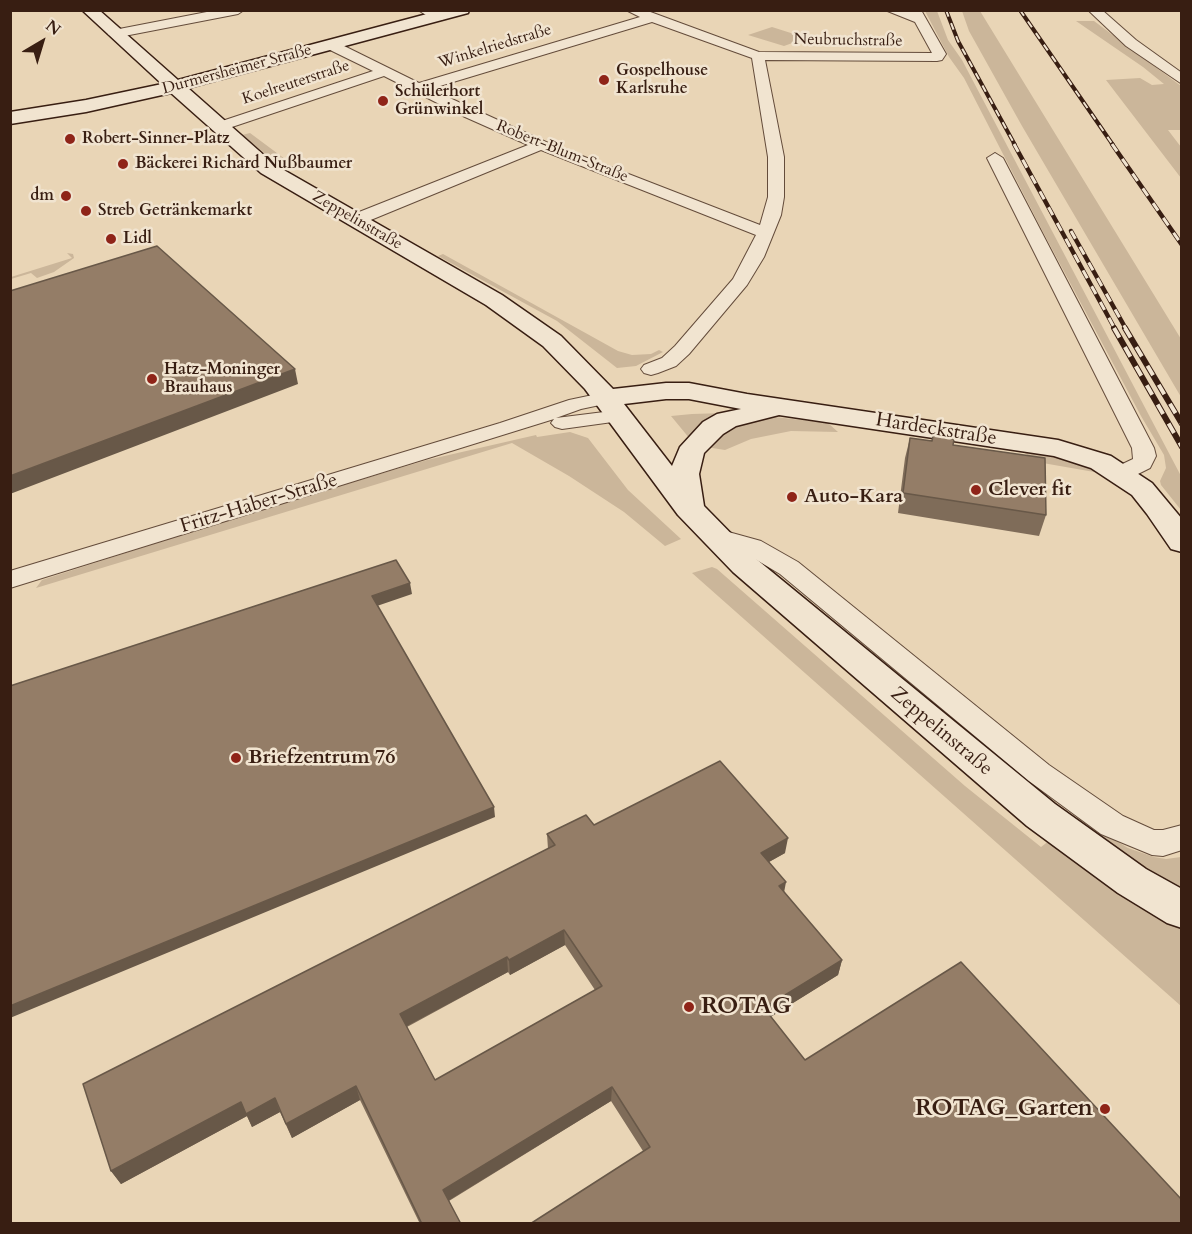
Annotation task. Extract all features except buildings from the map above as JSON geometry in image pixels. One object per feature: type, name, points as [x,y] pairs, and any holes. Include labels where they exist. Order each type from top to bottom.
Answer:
[{"type":"street","name":"Zeppelinstraße","points":[[89,10],[218,127],[268,169],[527,322],[578,366],[614,407],[689,508],[714,536],[772,590],[1041,815],[1132,881],[1182,910]]},
{"type":"street","points":[[114,34],[238,10]]},
{"type":"street","name":"Durmersheimer Straße","points":[[10,118],[63,111],[173,87],[331,45],[431,14],[462,10]]},
{"type":"street","name":"Neubruchstraße","points":[[632,10],[758,56],[938,57],[939,54],[917,15]]},
{"type":"street","points":[[891,10],[917,15]]},
{"type":"street","points":[[1094,10],[1131,43],[1182,80]]},
{"type":"street","name":"Winkelriedstraße","points":[[417,88],[675,14]]},
{"type":"street","name":"Robert-Blum-Straße","points":[[331,45],[417,88],[541,145],[765,233]]},
{"type":"street","points":[[651,369],[669,362],[710,318],[741,281],[765,233],[774,206],[777,167],[758,56]]},
{"type":"street","name":"Koelreuterstraße","points":[[218,127],[384,72]]},
{"type":"street","points":[[355,220],[541,145]]},
{"type":"street","points":[[995,158],[1143,448],[1145,456],[1142,463],[1122,473]]},
{"type":"street","name":"Hardeckstraße","points":[[614,407],[747,402],[1058,448],[1101,462],[1122,473],[1148,495],[1182,542]]},
{"type":"street","name":"Fritz-Haber-Straße","points":[[10,580],[508,428],[614,407]]},
{"type":"street","points":[[689,508],[685,474],[690,453],[704,435],[727,420],[746,414],[792,408]]},
{"type":"street","name":"Zeppelinstraße","points":[[714,536],[763,551],[797,574],[1039,773],[1113,825],[1152,842],[1163,843],[1182,837]]},
{"type":"shaded area","points":[[925,11],[937,11],[948,40],[962,60],[1181,476],[1181,510],[1161,485],[1160,481],[1166,468],[1164,455],[1043,232],[964,78],[949,57]]},
{"type":"shaded area","points":[[962,11],[980,11],[1181,339],[1181,397],[1022,126],[969,31]]},
{"type":"shaded area","points":[[1076,21],[1094,21],[1181,86],[1181,130],[1168,130],[1181,147],[1181,178],[1106,80],[1140,78],[1152,85],[1164,84]]},
{"type":"shaded area","points":[[772,27],[809,37],[784,46],[748,35]]},
{"type":"shaded area","points":[[250,133],[289,162],[279,165],[242,135]]},
{"type":"shaded area","points":[[67,253],[73,254],[74,258],[54,272],[37,278],[31,273],[11,279],[11,277],[72,258]]},
{"type":"shaded area","points":[[443,254],[618,351],[632,355],[651,354],[659,350],[663,352],[636,366],[617,368],[557,321],[438,256]]},
{"type":"shaded area","points":[[725,413],[690,439],[671,416],[692,414]]},
{"type":"shaded area","points":[[775,417],[828,423],[838,432],[791,431],[751,439],[725,450],[706,447],[730,427],[756,419]]},
{"type":"shaded area","points":[[570,432],[588,438],[628,490],[681,539],[665,546],[624,512],[569,476],[512,443],[36,588],[42,580],[249,513],[427,460],[536,435],[537,437]]},
{"type":"shaded area","points":[[1019,449],[1057,456],[1100,473],[1037,462]]},
{"type":"shaded area","points":[[712,567],[965,786],[1041,847],[1081,816],[1128,848],[1154,857],[1166,859],[1181,857],[1181,1006],[692,573]]},
{"type":"railway","points":[[946,10],[958,41],[1015,145]]},
{"type":"railway","points":[[1020,10],[1113,145]]},
{"type":"railway","points":[[1014,144],[1115,329]]},
{"type":"railway","points":[[1112,144],[1182,245]]},
{"type":"railway","points":[[1071,231],[1126,329]]},
{"type":"railway","points":[[1114,328],[1182,447]]},
{"type":"railway","points":[[1125,328],[1182,424]]},
{"type":"place","name":"Gospelhouse Karlsruhe","points":[[604,80]]},
{"type":"place","name":"Schülerhort Grünwinkel","points":[[383,101]]},
{"type":"place","name":"Robert-Sinner-Platz","points":[[70,139]]},
{"type":"place","name":"Bäckerei Richard Nußbaumer","points":[[123,164]]},
{"type":"place","name":"dm","points":[[66,196]]},
{"type":"place","name":"Streb Getränkemarkt","points":[[86,211]]},
{"type":"place","name":"Lidl","points":[[111,239]]},
{"type":"place","name":"Hatz-Moninger Brauhaus","points":[[152,379]]},
{"type":"place","name":"Clever fit","points":[[976,490]]},
{"type":"place","name":"Auto-Kara","points":[[792,497]]},
{"type":"place","name":"Briefzentrum 76","points":[[236,758]]},
{"type":"place","name":"ROTAG","points":[[689,1007]]},
{"type":"place","name":"ROTAG_Garten","points":[[1105,1109]]}]
